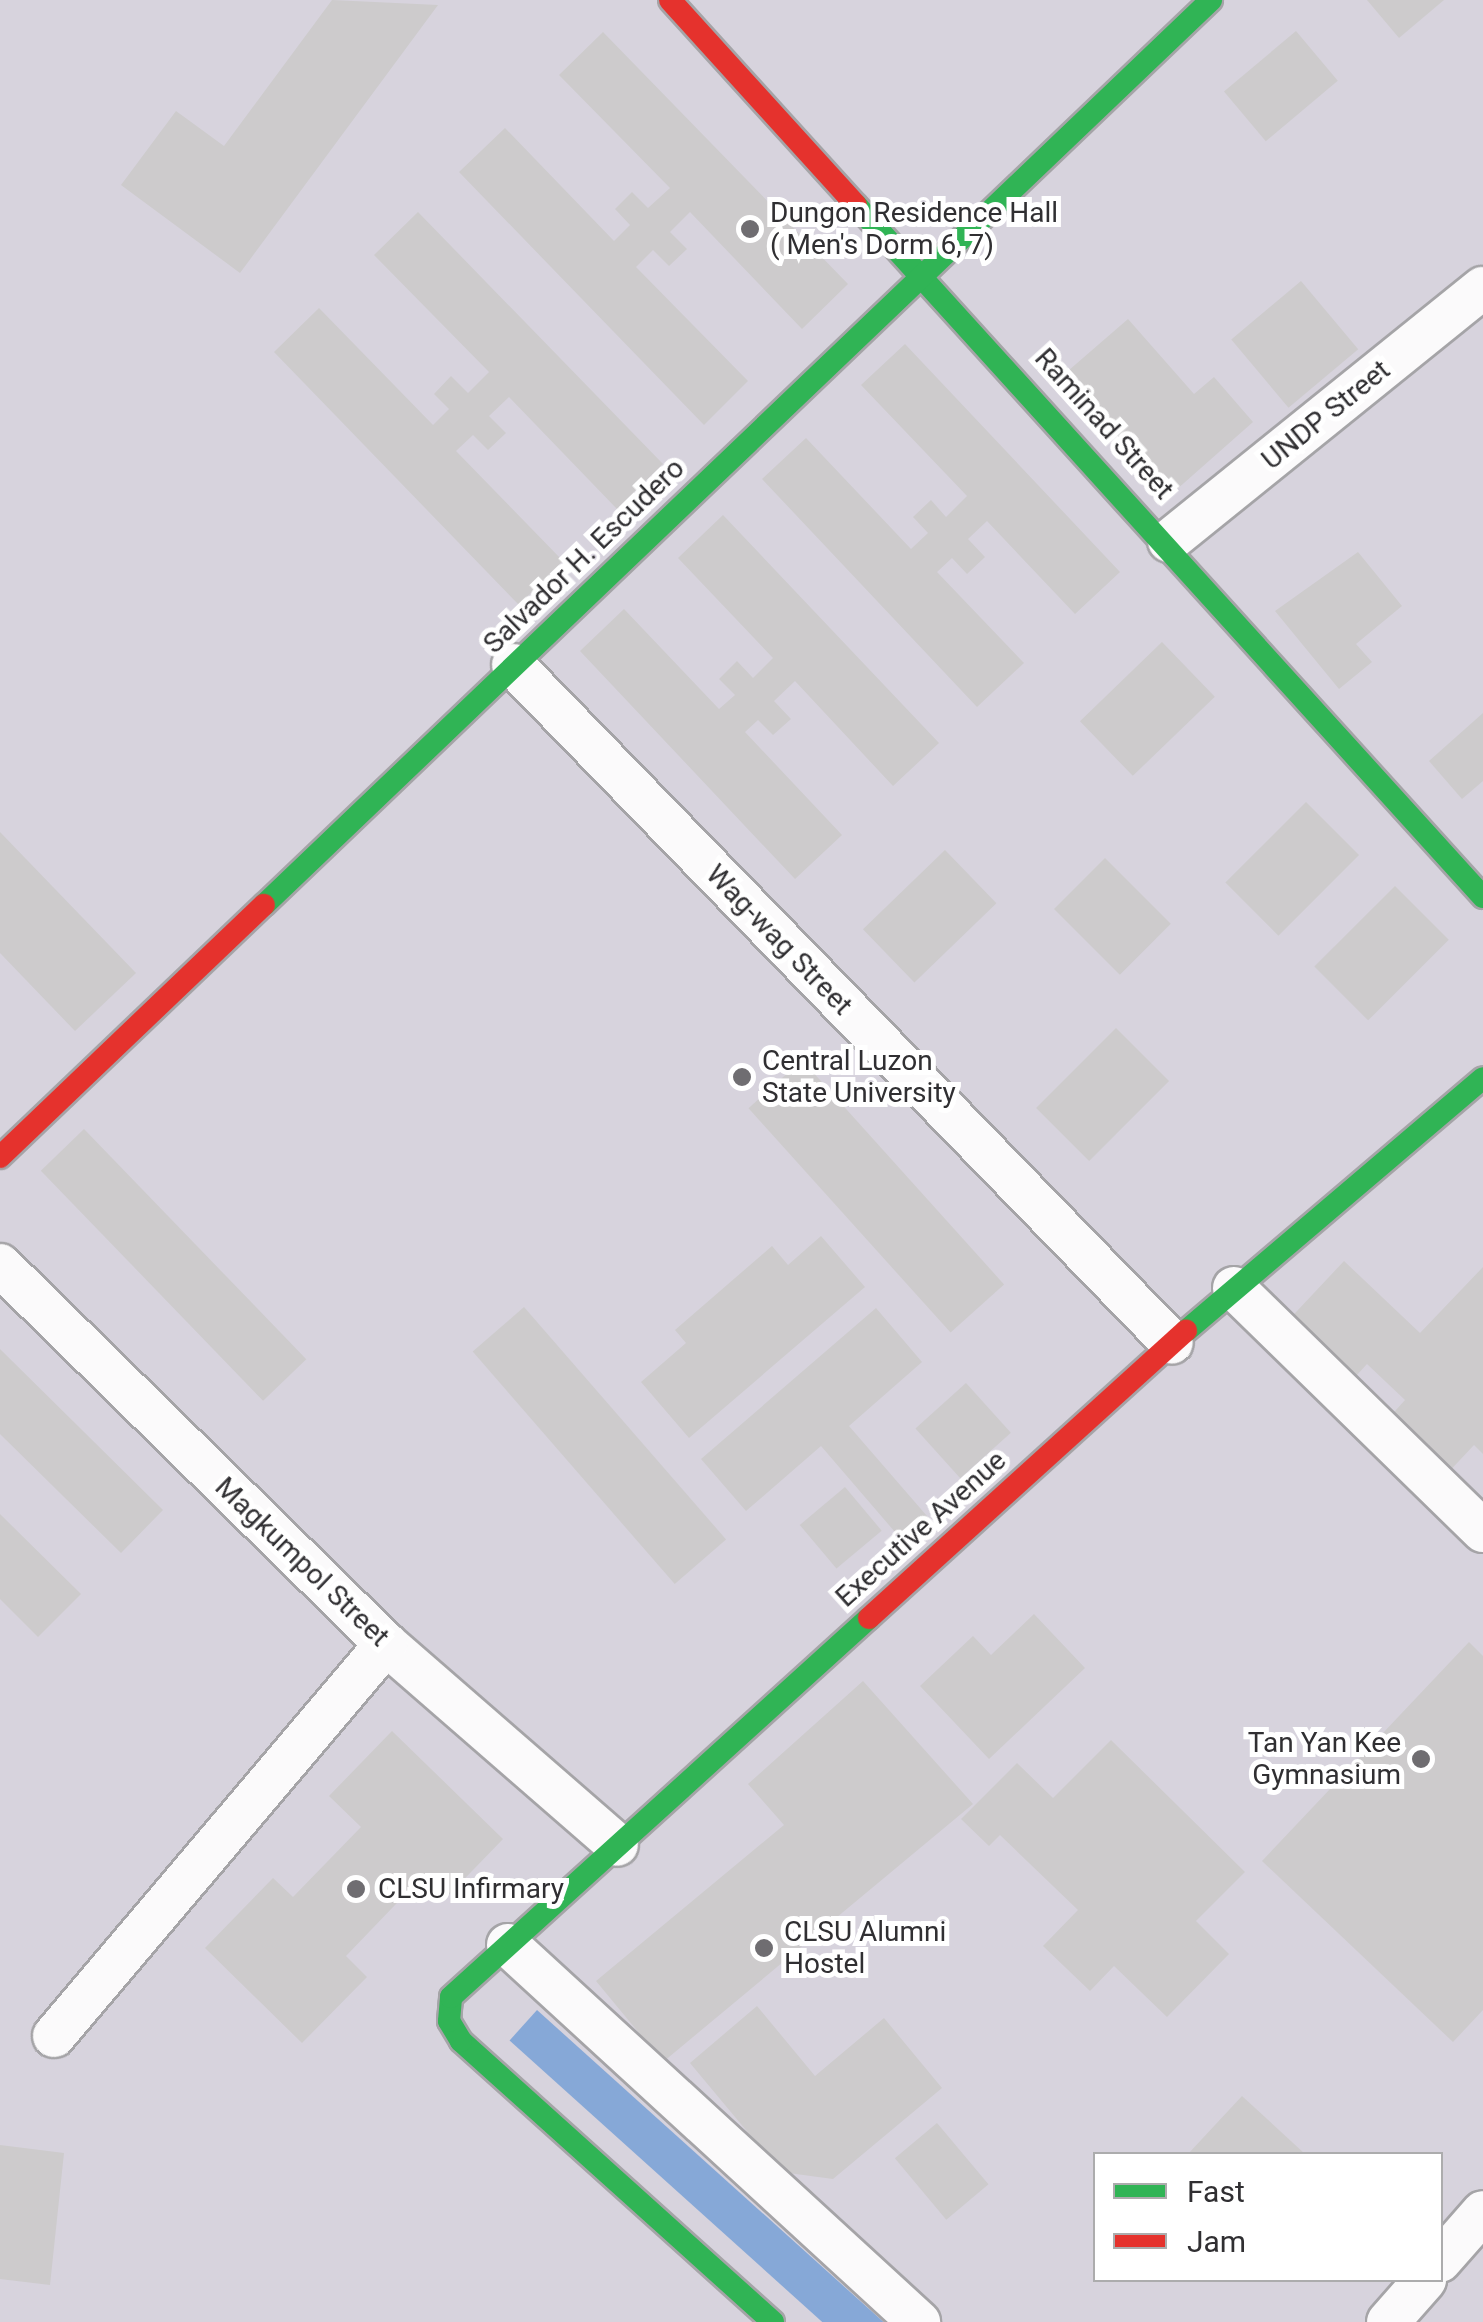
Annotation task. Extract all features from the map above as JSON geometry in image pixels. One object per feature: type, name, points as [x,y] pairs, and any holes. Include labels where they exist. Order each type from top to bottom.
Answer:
[{"type":"street","name":"Raminad Street","points":[[670,0],[926,272],[1483,897]]},
{"type":"street","name":"Salvador H. Escudero","points":[[0,1156],[1212,0]]},
{"type":"street","name":"UNDP Street","points":[[1169,541],[1483,288]]},
{"type":"street","name":"Wag-wag Street","points":[[513,665],[1172,1343]]},
{"type":"street","name":"Executive Avenue","points":[[773,2322],[467,2046],[449,2021],[452,1997],[1172,1343],[1483,1078]]},
{"type":"street","name":"Magkumpol Street","points":[[0,1265],[386,1644],[617,1845]]},
{"type":"street","points":[[1234,1288],[1483,1531]]},
{"type":"street","points":[[54,2036],[386,1644]]},
{"type":"street","points":[[508,1945],[919,2322]]},
{"type":"street","points":[[1443,2258],[1483,2212]]},
{"type":"street","points":[[1388,2322],[1423,2282]]},
{"type":"shaded area","name":"Central Luzon State University","points":[[0,0],[1483,0],[1483,2322],[0,2322]]},
{"type":"water","points":[[537,2010],[883,2322],[822,2322],[510,2040]]},
{"type":"building","points":[[332,0],[438,5],[240,273],[121,185],[176,111],[224,146]]},
{"type":"building","points":[[1367,0],[1444,0],[1399,38]]},
{"type":"building","points":[[1296,31],[1338,81],[1266,141],[1224,91]]},
{"type":"building","name":"Dungon Residence Hall ( Men's Dorm 6, 7)","points":[[603,32],[848,284],[802,329],[690,212],[670,232],[687,249],[669,266],[653,250],[636,267],[748,381],[704,425],[459,172],[505,128],[614,241],[630,225],[615,209],[632,192],[648,208],[670,188],[559,75]]},
{"type":"building","points":[[418,212],[663,464],[617,509],[509,397],[489,416],[506,433],[488,450],[473,435],[456,451],[563,561],[519,605],[274,352],[319,308],[433,425],[449,409],[434,394],[451,376],[468,393],[489,372],[374,255]]},
{"type":"building","points":[[1301,281],[1358,349],[1288,408],[1231,339]]},
{"type":"building","points":[[1128,319],[1194,394],[1214,377],[1253,422],[1167,498],[1061,377]]},
{"type":"building","points":[[905,344],[1120,572],[1075,614],[987,521],[968,539],[985,557],[967,574],[952,558],[937,572],[1024,663],[977,707],[762,479],[806,438],[911,549],[928,533],[913,517],[931,500],[946,517],[967,496],[861,385]]},
{"type":"building","points":[[723,515],[939,743],[893,786],[795,681],[774,701],[791,719],[773,735],[758,720],[745,732],[842,835],[795,879],[580,651],[624,609],[719,709],[735,695],[719,679],[737,661],[753,678],[773,658],[678,558]]},
{"type":"building","points":[[1358,552],[1402,606],[1356,644],[1372,662],[1339,689],[1275,611]]},
{"type":"building","points":[[1162,642],[1215,697],[1133,776],[1080,721]]},
{"type":"building","points":[[1483,713],[1483,781],[1462,799],[1429,761]]},
{"type":"building","points":[[1306,802],[1359,855],[1278,936],[1225,883]]},
{"type":"building","points":[[0,832],[136,973],[75,1031],[0,953]]},
{"type":"building","points":[[945,850],[996,903],[914,982],[863,929]]},
{"type":"building","points":[[1105,858],[1171,924],[1120,975],[1054,909]]},
{"type":"building","points":[[1395,886],[1449,940],[1368,1020],[1314,967]]},
{"type":"building","points":[[1116,1028],[1169,1081],[1089,1161],[1036,1108]]},
{"type":"building","points":[[802,1060],[1004,1284],[951,1333],[748,1108]]},
{"type":"building","points":[[84,1129],[306,1359],[263,1401],[41,1171]]},
{"type":"building","points":[[821,1236],[865,1287],[689,1438],[641,1382],[686,1343],[675,1330],[772,1246],[788,1265]]},
{"type":"building","points":[[1344,1261],[1420,1333],[1483,1267],[1483,1454],[1474,1445],[1444,1477],[1386,1421],[1405,1400],[1367,1364],[1346,1387],[1282,1327]]},
{"type":"building","points":[[524,1307],[726,1539],[675,1584],[473,1352]]},
{"type":"building","points":[[876,1308],[922,1362],[849,1426],[933,1523],[907,1546],[821,1446],[746,1511],[701,1459]]},
{"type":"building","points":[[0,1349],[163,1510],[121,1553],[0,1434]]},
{"type":"building","points":[[966,1383],[1011,1433],[960,1478],[915,1429]]},
{"type":"building","points":[[845,1487],[882,1531],[836,1569],[800,1525]]},
{"type":"building","points":[[0,1514],[81,1594],[38,1637],[0,1599]]},
{"type":"building","points":[[1034,1614],[1085,1668],[989,1759],[920,1686],[973,1636],[991,1655]]},
{"type":"building","name":"Tan Yan Kee Gymnasium","points":[[1469,1642],[1483,1656],[1483,2010],[1453,2042],[1262,1861]]},
{"type":"building","points":[[863,1681],[973,1804],[663,2062],[596,1981],[784,1825],[748,1784]]},
{"type":"building","name":"CLSU Infirmary","points":[[392,1731],[503,1839],[442,1902],[419,1880],[346,1956],[367,1977],[302,2043],[205,1948],[273,1878],[293,1897],[361,1827],[329,1796]]},
{"type":"building","points":[[1111,1740],[1245,1872],[1196,1921],[1229,1954],[1167,2017],[1114,1966],[1090,1991],[1043,1946],[1078,1910],[1000,1835],[989,1846],[961,1819],[1017,1763],[1053,1798]]},
{"type":"building","points":[[757,2006],[815,2076],[884,2018],[942,2088],[833,2179],[781,2172],[690,2063]]},
{"type":"building","points":[[1242,2096],[1303,2152],[1190,2152]]},
{"type":"building","points":[[937,2123],[988,2184],[946,2220],[895,2158]]},
{"type":"building","points":[[0,2145],[64,2153],[50,2285],[0,2279]]},
{"type":"traffic: fast","points":[[264,905],[1211,0]]},
{"type":"traffic: fast","points":[[856,205],[1483,897]]},
{"type":"traffic: fast","points":[[1186,1331],[1483,1078]]},
{"type":"traffic: fast","points":[[773,2322],[461,2041],[449,2021],[451,1997],[869,1618]]},
{"type":"traffic: jam","points":[[670,0],[856,205]]},
{"type":"traffic: jam","points":[[0,1157],[264,905]]},
{"type":"traffic: jam","points":[[869,1618],[1186,1331]]},
{"type":"place","name":"Dungon Residence Hall ( Men's Dorm 6, 7)","points":[[750,229]]},
{"type":"place","name":"Central Luzon State University","points":[[742,1077]]},
{"type":"place","name":"Tan Yan Kee Gymnasium","points":[[1421,1759]]},
{"type":"place","name":"CLSU Infirmary","points":[[356,1889]]},
{"type":"place","name":"CLSU Alumni Hostel","points":[[764,1948]]}]
